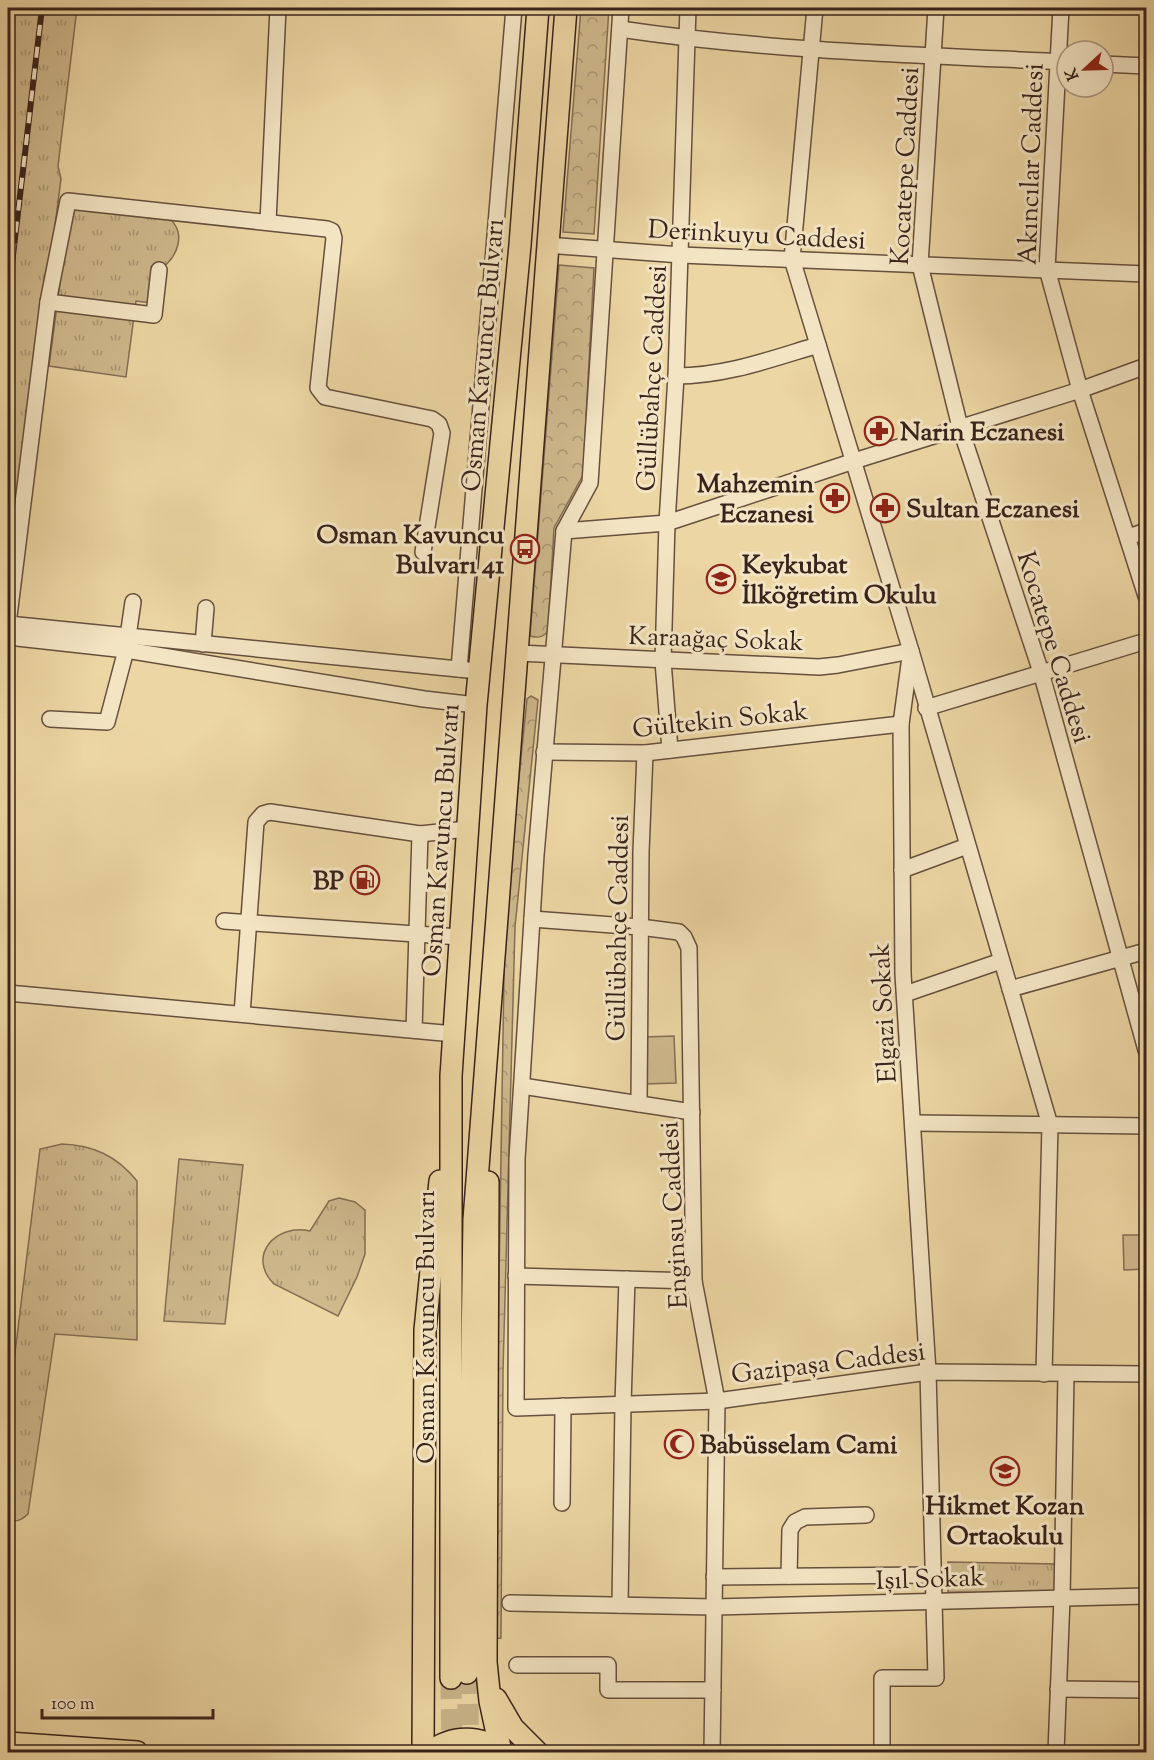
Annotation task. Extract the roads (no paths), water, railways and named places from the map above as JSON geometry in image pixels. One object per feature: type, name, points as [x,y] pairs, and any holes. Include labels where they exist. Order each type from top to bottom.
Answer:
[{"type":"highway","name":"Osman Kavuncu Bulvarı","points":[[538,8],[520,245],[469,670],[476,705],[451,1076],[459,1676],[474,1220],[483,1079],[518,653],[546,244],[566,8]]},
{"type":"highway","points":[[423,1752],[425,1330],[451,1076]]},
{"type":"highway","points":[[483,1079],[490,1208],[487,1681],[501,1752]]},
{"type":"highway","points":[[487,1681],[513,1728],[537,1752]]},
{"type":"highway","points":[[430,1752],[449,1742],[469,1739],[489,1744],[501,1752]]},
{"type":"highway","points":[[8,1743],[137,1752]]},
{"type":"street","points":[[268,222],[278,8]]},
{"type":"street","points":[[8,637],[203,644],[469,670],[514,8]]},
{"type":"street","points":[[621,8],[590,483],[564,531],[544,752],[517,1159],[516,1276],[694,1281]]},
{"type":"street","name":"Güllübahçe Caddesi","points":[[670,750],[663,661],[681,255],[688,8]]},
{"type":"street","points":[[815,8],[792,259],[911,651],[1050,1125],[1044,1374]]},
{"type":"street","name":"Kocatepe Caddesi","points":[[936,8],[920,265],[960,427],[1041,672],[1146,1050]]},
{"type":"street","name":"Akıncılar Caddesi","points":[[1061,8],[1062,39]]},
{"type":"street","points":[[620,29],[686,39],[811,50],[1055,62]]},
{"type":"street","points":[[1115,65],[1146,66]]},
{"type":"street","name":"Akıncılar Caddesi","points":[[1059,99],[1047,269],[1080,390],[1146,596]]},
{"type":"street","points":[[423,552],[441,428],[432,419],[325,396],[319,392],[317,384],[334,235],[332,231],[68,201],[48,302],[8,624],[127,643],[424,699],[476,705]]},
{"type":"street","name":"Derinkuyu Caddesi","points":[[546,244],[681,255],[1146,274]]},
{"type":"street","points":[[48,302],[154,315],[159,270]]},
{"type":"street","points":[[676,376],[699,376],[732,371],[818,345]]},
{"type":"street","points":[[564,531],[668,523],[854,461],[1080,390],[1146,366]]},
{"type":"street","points":[[1128,537],[1146,531]]},
{"type":"street","points":[[51,719],[107,722],[127,643],[133,602]]},
{"type":"street","points":[[203,644],[206,608]]},
{"type":"street","points":[[926,708],[1146,641]]},
{"type":"street","name":"Karaağaç Sokak","points":[[518,653],[819,667],[911,651]]},
{"type":"street","name":"Elgazi Sokak","points":[[882,1752],[882,1678],[936,1678],[928,1372],[905,994],[901,724],[911,651]]},
{"type":"street","name":"Gültekin Sokak","points":[[544,752],[645,753],[901,724]]},
{"type":"street","name":"Güllübahçe Caddesi","points":[[639,1104],[640,927],[645,753]]},
{"type":"street","points":[[242,1014],[255,822],[263,814],[270,812],[420,834],[466,829]]},
{"type":"street","points":[[414,1030],[420,834]]},
{"type":"street","points":[[902,870],[967,846]]},
{"type":"street","points":[[532,919],[640,927]]},
{"type":"street","points":[[224,921],[460,937]]},
{"type":"street","name":"Enginsu Caddesi","points":[[640,927],[679,932],[689,948],[694,1281],[717,1401],[712,1752]]},
{"type":"street","points":[[1010,989],[1146,951]]},
{"type":"street","points":[[905,994],[1001,961]]},
{"type":"street","points":[[8,993],[454,1034]]},
{"type":"street","points":[[522,1086],[692,1112]]},
{"type":"street","points":[[913,1123],[1146,1126]]},
{"type":"street","name":"Gazipaşa Caddesi","points":[[516,1276],[516,1408],[717,1401],[928,1372],[1146,1374]]},
{"type":"street","points":[[620,1605],[627,1279]]},
{"type":"street","points":[[1056,1752],[1062,1598],[1066,1374]]},
{"type":"street","points":[[562,1503],[563,1406]]},
{"type":"street","points":[[789,1576],[790,1530],[795,1522],[805,1517],[866,1515]]},
{"type":"street","points":[[714,1577],[933,1575]]},
{"type":"street","name":"Işıl Sokak","points":[[510,1603],[714,1607],[1146,1596]]},
{"type":"street","points":[[517,1665],[608,1665],[608,1690],[712,1690]]},
{"type":"street","points":[[1058,1689],[1146,1690]]},
{"type":"tunnel","points":[[467,1673],[469,1752]]},
{"type":"tunnel","points":[[451,1678],[452,1752]]},
{"type":"railway","points":[[8,298],[42,8]]},
{"type":"place","name":"Narin Eczanesi","points":[[879,431]]},
{"type":"place","name":"Mahzemin Eczanesi","points":[[835,498]]},
{"type":"place","name":"Sultan Eczanesi","points":[[885,508]]},
{"type":"place","name":"Osman Kavuncu Bulvarı 41","points":[[525,549]]},
{"type":"place","name":"Keykubat İlköğretim Okulu","points":[[721,579]]},
{"type":"place","name":"BP","points":[[365,880]]},
{"type":"place","name":"Babüsselam Cami","points":[[679,1444]]},
{"type":"place","name":"Hikmet Kozan Ortaokulu","points":[[1005,1471]]}]
